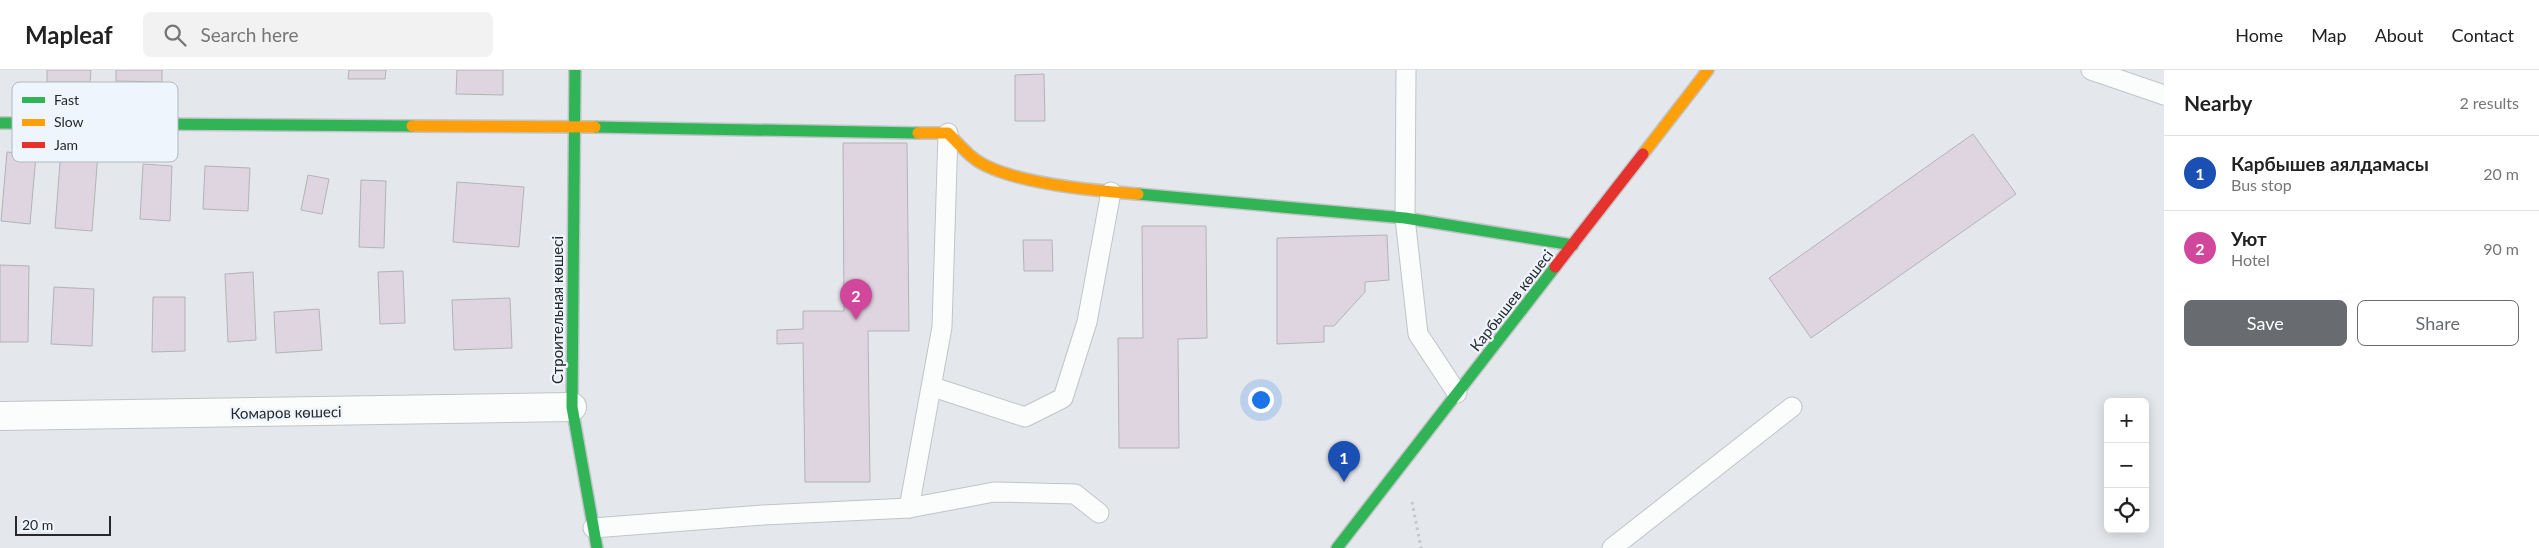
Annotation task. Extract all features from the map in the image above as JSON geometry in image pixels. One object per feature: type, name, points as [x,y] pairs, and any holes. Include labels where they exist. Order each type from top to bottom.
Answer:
[{"type":"street","name":"Строительная көшесі","points":[[575,70],[572,407],[597,548]]},
{"type":"street","name":"Карбышев көшесі","points":[[1337,548],[1708,70]]},
{"type":"street","points":[[178,124],[574,127],[948,133],[976,160],[998,170],[1048,183],[1111,192],[1405,218],[1573,244]]},
{"type":"street","name":"Комаров көшесі","points":[[0,416],[572,407]]},
{"type":"lane","points":[[1406,70],[1405,218],[1418,334],[1457,394]]},
{"type":"lane","points":[[2091,70],[2164,95]]},
{"type":"lane","points":[[909,508],[933,387],[942,327],[948,133]]},
{"type":"lane","points":[[933,387],[1025,418],[1063,398],[1087,322],[1111,192]]},
{"type":"lane","points":[[1612,548],[1792,407]]},
{"type":"lane","points":[[593,528],[763,515],[909,508],[994,492],[1075,494],[1099,513]]},
{"type":"path","points":[[1404,463],[1421,548]]},
{"type":"building","points":[[47,70],[91,70],[90,82],[47,82]]},
{"type":"building","points":[[116,70],[162,70],[162,82],[116,81]]},
{"type":"building","points":[[349,70],[386,70],[385,79],[348,79]]},
{"type":"building","points":[[457,70],[503,70],[503,95],[456,94]]},
{"type":"building","points":[[1044,74],[1045,121],[1015,121],[1015,75]]},
{"type":"building","points":[[1973,134],[2016,194],[1811,338],[1769,278]]},
{"type":"building","points":[[843,143],[907,143],[909,331],[868,331],[870,482],[805,482],[803,343],[777,344],[777,330],[803,329],[803,311],[844,311]]},
{"type":"building","points":[[7,152],[12,153],[12,162],[35,162],[30,224],[1,221]]},
{"type":"building","points":[[60,162],[97,162],[92,231],[55,228]]},
{"type":"building","points":[[143,164],[172,166],[170,221],[140,219]]},
{"type":"building","points":[[205,166],[250,168],[248,211],[203,209]]},
{"type":"building","points":[[308,175],[329,179],[322,214],[301,210]]},
{"type":"building","points":[[361,180],[386,181],[384,248],[359,247]]},
{"type":"building","points":[[457,182],[524,187],[519,247],[453,242]]},
{"type":"building","points":[[1142,226],[1206,226],[1207,338],[1178,339],[1179,448],[1119,448],[1118,338],[1143,338]]},
{"type":"building","points":[[1387,235],[1389,280],[1365,282],[1365,292],[1334,326],[1324,326],[1324,342],[1277,344],[1277,238]]},
{"type":"building","points":[[1023,240],[1052,240],[1053,271],[1024,271]]},
{"type":"building","points":[[0,265],[29,266],[28,342],[0,342]]},
{"type":"building","points":[[403,271],[405,323],[380,324],[378,272]]},
{"type":"building","points":[[253,272],[256,340],[228,342],[225,274]]},
{"type":"building","points":[[54,287],[94,289],[92,346],[51,344]]},
{"type":"building","points":[[153,297],[185,297],[185,351],[152,352]]},
{"type":"building","points":[[510,298],[512,348],[454,350],[452,300]]},
{"type":"building","points":[[319,309],[322,350],[276,353],[274,312]]},
{"type":"traffic: fast","points":[[575,70],[572,407],[597,548]]},
{"type":"traffic: fast","points":[[0,123],[12,123]]},
{"type":"traffic: fast","points":[[178,124],[412,126]]},
{"type":"traffic: fast","points":[[595,127],[918,133]]},
{"type":"traffic: fast","points":[[1138,194],[1405,218],[1573,245]]},
{"type":"traffic: fast","points":[[1337,548],[1555,267]]},
{"type":"traffic: slow","points":[[1643,154],[1708,70]]},
{"type":"traffic: slow","points":[[412,126],[595,127]]},
{"type":"traffic: slow","points":[[918,133],[948,133],[976,160],[1009,175],[1054,185],[1138,194]]},
{"type":"traffic: jam","points":[[1555,267],[1643,154]]},
{"type":"place","name":"Уют","points":[[856,320]]},
{"type":"place","name":"Карбышев аялдамасы","points":[[1344,482]]}]
